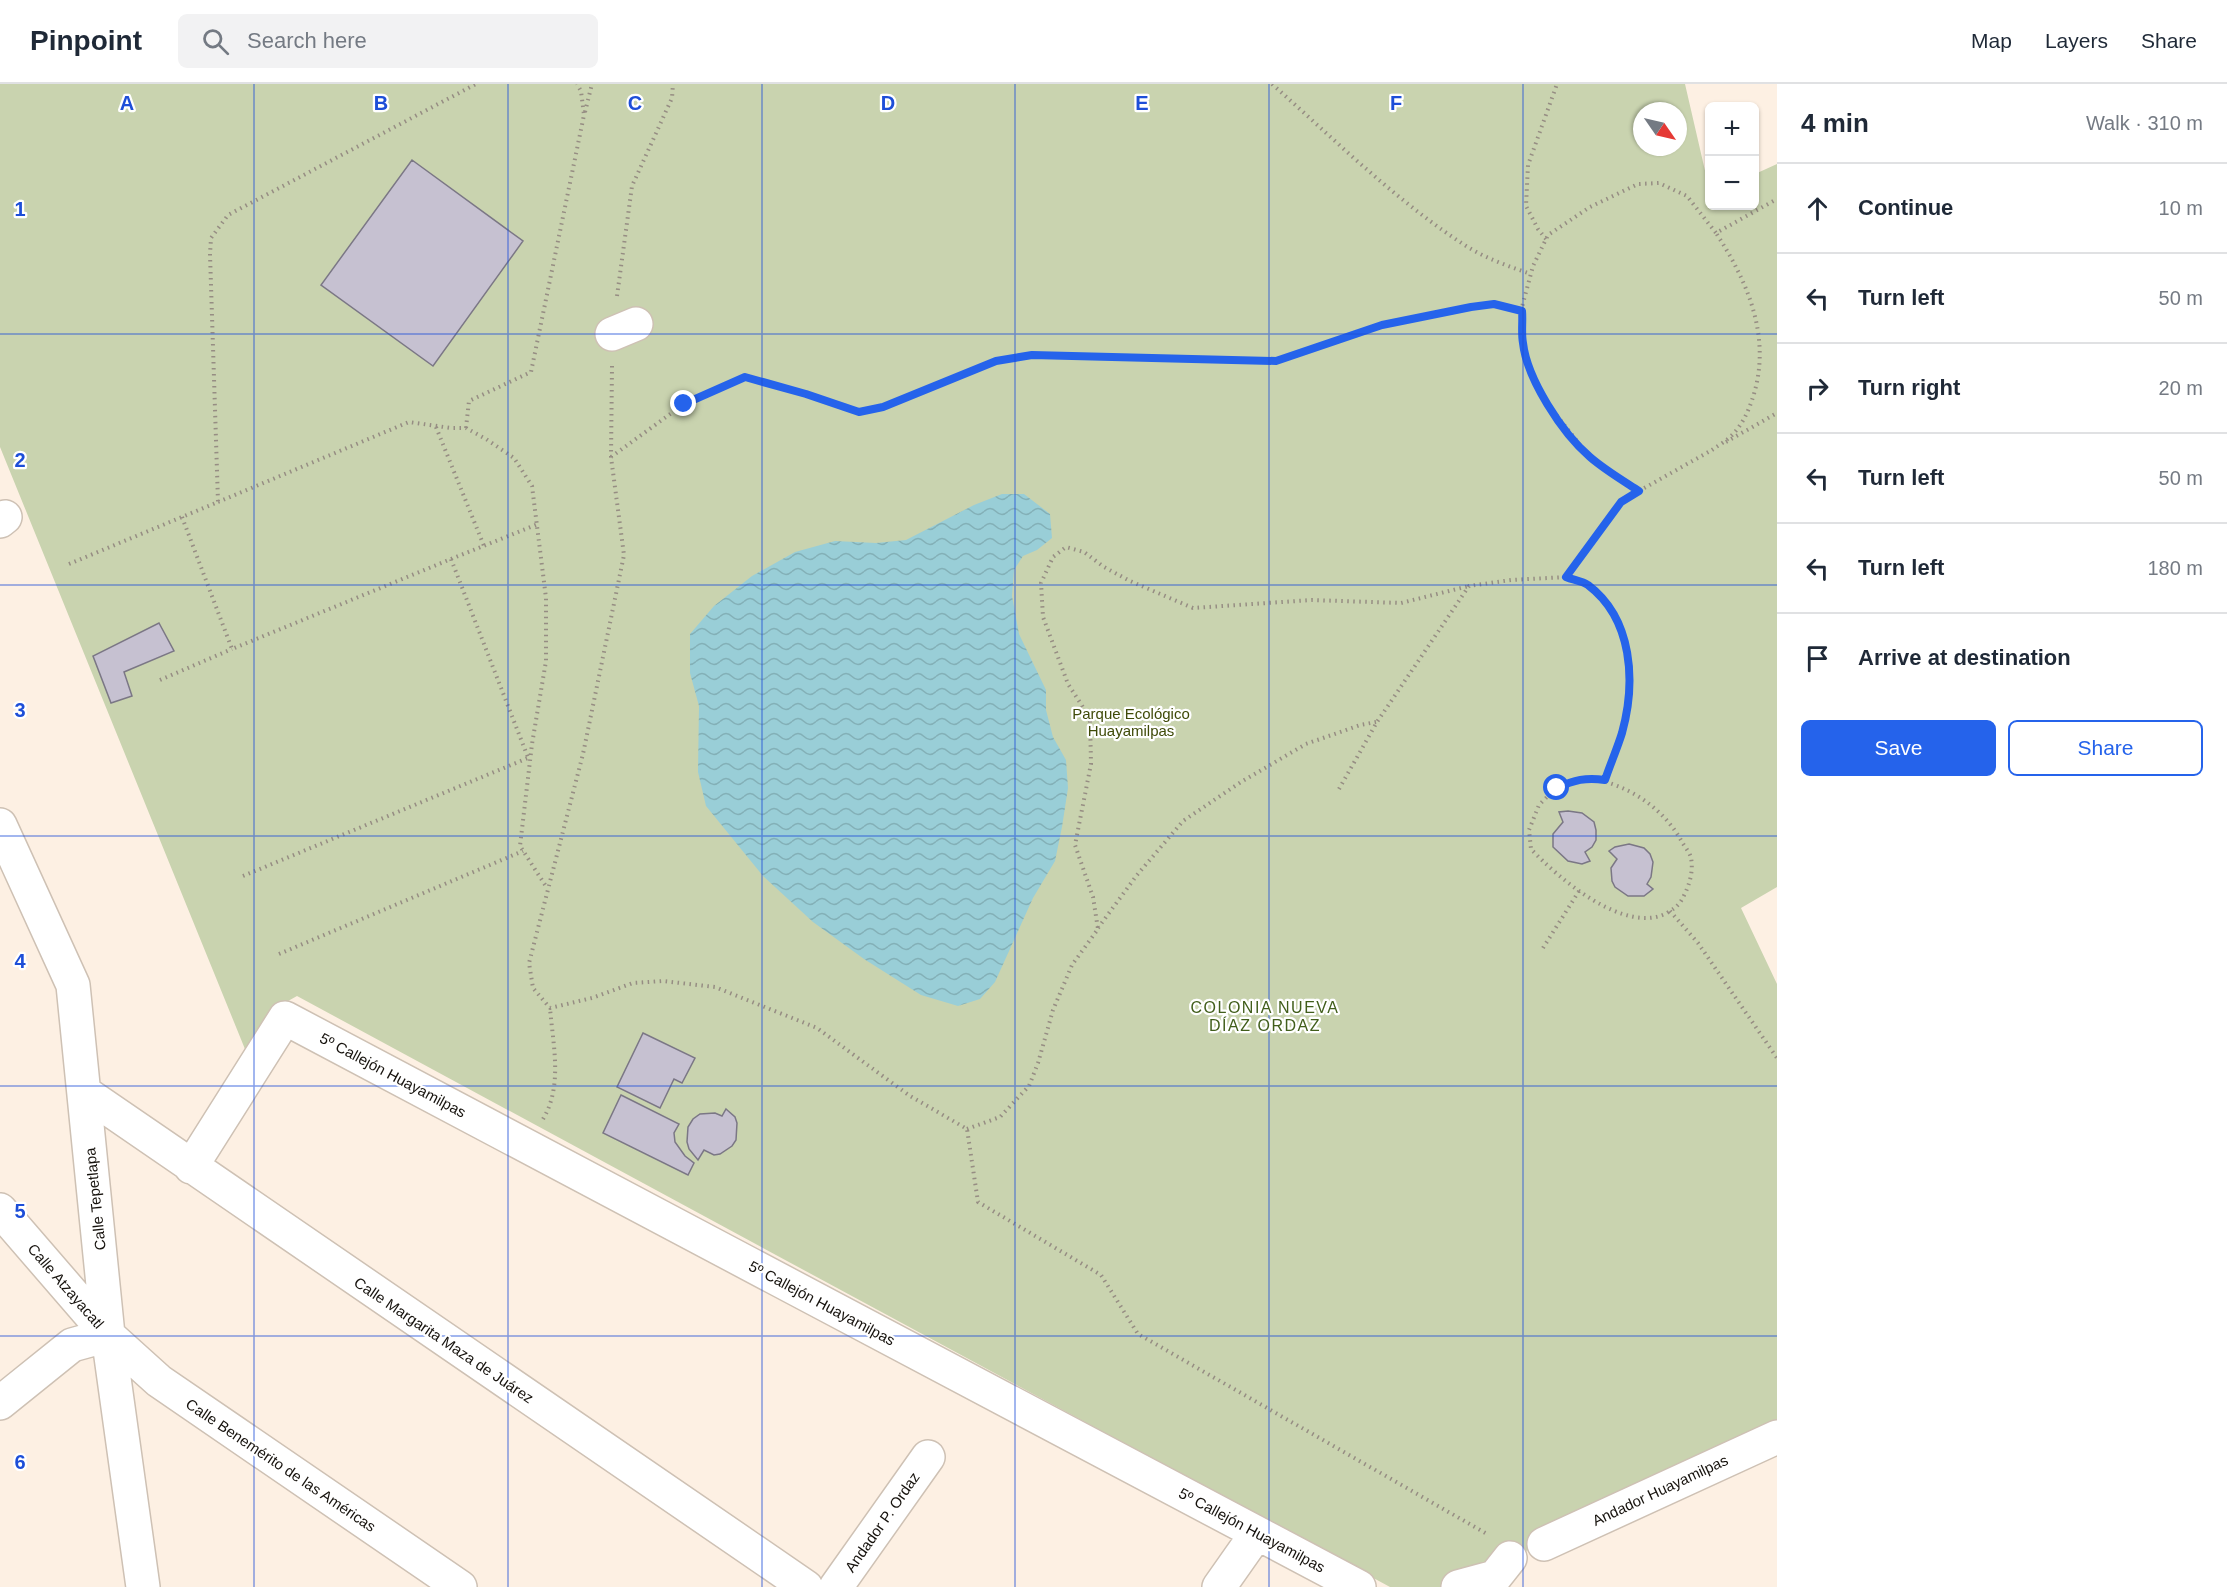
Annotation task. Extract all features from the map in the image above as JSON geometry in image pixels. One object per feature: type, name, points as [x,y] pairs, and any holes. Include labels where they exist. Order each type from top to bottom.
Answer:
[{"type":"street","name":"Calle Tepetlapa","points":[[0,825],[73,985],[108,1335],[143,1587]]},
{"type":"street","name":"5º Callejón Huayamilpas","points":[[191,1167],[285,1018],[1359,1587]]},
{"type":"street","name":"Calle Margarita Maza de Juárez","points":[[84,1092],[806,1587]]},
{"type":"street","name":"Calle Atzayacatl","points":[[0,1210],[108,1335]]},
{"type":"street","points":[[0,1403],[72,1345],[108,1335]]},
{"type":"street","name":"Calle Benemérito de las Américas","points":[[108,1335],[159,1381],[460,1587]]},
{"type":"street","name":"Andador Huayamilpas","points":[[1544,1544],[1776,1439]]},
{"type":"street","name":"Andador P. Ordaz","points":[[836,1587],[928,1457]]},
{"type":"street","points":[[1219,1587],[1257,1533]]},
{"type":"street","points":[[1458,1587],[1506,1574]]},
{"type":"path","points":[[218,502],[211,238],[228,215],[476,84]]},
{"type":"path","points":[[577,84],[581,91],[584,115]]},
{"type":"path","points":[[466,428],[470,401],[531,372],[592,84]]},
{"type":"path","points":[[527,1146],[548,1111],[556,1083],[550,1008],[533,988],[529,963],[583,754],[624,555],[611,458],[624,329],[632,186],[672,98],[673,84]]},
{"type":"path","points":[[1272,84],[1404,201],[1464,245],[1500,263],[1531,274]]},
{"type":"path","points":[[1546,239],[1526,206],[1528,165],[1557,84]]},
{"type":"path","points":[[1639,491],[1588,455],[1550,407],[1530,370],[1523,344],[1522,311],[1531,274],[1548,235],[1590,207],[1638,184],[1659,183],[1687,196],[1716,232],[1735,262],[1753,306],[1761,345],[1758,381],[1748,412],[1734,433],[1712,450]]},
{"type":"path","points":[[1716,232],[1777,199]]},
{"type":"path","points":[[611,458],[684,404],[745,377],[859,412],[883,407],[996,361],[1032,355],[1276,361],[1382,325],[1460,309],[1494,304],[1522,311]]},
{"type":"path","points":[[1566,577],[1621,502],[1777,413]]},
{"type":"path","points":[[69,564],[409,422],[466,428],[486,439],[514,458],[532,486],[538,524],[546,598],[546,661],[529,760],[520,846],[547,888]]},
{"type":"path","points":[[436,426],[484,546]]},
{"type":"path","points":[[182,517],[232,649]]},
{"type":"path","points":[[160,680],[538,524]]},
{"type":"path","points":[[1098,929],[1093,897],[1075,845],[1091,764],[1090,718],[1068,684],[1043,617],[1041,584],[1053,557],[1066,547],[1084,552],[1104,567],[1130,581],[1194,608],[1312,600],[1401,603],[1469,586],[1511,580],[1566,577],[1586,584],[1613,611],[1628,647],[1629,689],[1622,732],[1605,780]]},
{"type":"path","points":[[451,559],[529,760]]},
{"type":"path","points":[[1339,789],[1377,722],[1469,586]]},
{"type":"path","points":[[967,1129],[1000,1117],[1029,1086],[1053,1010],[1072,965],[1137,875],[1183,821],[1241,782],[1306,744],[1360,725],[1377,722]]},
{"type":"path","points":[[243,876],[529,760]]},
{"type":"path","points":[[1588,778],[1605,780],[1629,791],[1656,809],[1675,829],[1691,859],[1690,886],[1678,907],[1656,918],[1636,918],[1608,907],[1579,891],[1562,880],[1531,849],[1529,830],[1539,805],[1557,788],[1571,781],[1588,778]]},
{"type":"path","points":[[279,954],[523,851]]},
{"type":"path","points":[[1544,948],[1579,891]]},
{"type":"path","points":[[1670,911],[1704,952],[1777,1058]]},
{"type":"path","points":[[550,1008],[592,998],[633,983],[663,981],[715,987],[817,1028],[910,1096],[967,1129]]},
{"type":"path","points":[[967,1129],[978,1202],[1101,1275],[1138,1334],[1506,1545],[1506,1574]]},
{"type":"green space","name":"Parque Ecológico Huayamilpas","points":[[0,84],[1685,84],[1705,171],[1705,210],[1759,210],[1759,172],[1777,164],[1777,887],[1741,908],[1777,984],[1777,1427],[1453,1587],[1390,1587],[297,996],[272,1010],[247,1054],[0,447]]},
{"type":"water","points":[[1002,494],[1024,494],[1050,514],[1052,538],[1037,550],[1023,556],[1014,570],[1012,596],[1019,634],[1046,690],[1046,710],[1053,737],[1066,760],[1068,788],[1055,861],[1033,898],[995,982],[980,999],[958,1006],[921,995],[864,959],[813,922],[763,876],[706,806],[698,772],[699,706],[690,673],[690,634],[714,606],[752,576],[795,552],[835,541],[876,543],[906,540],[974,505]]},
{"type":"building","points":[[412,160],[523,241],[433,366],[321,285]]},
{"type":"building","points":[[159,623],[174,651],[124,672],[132,696],[111,703],[93,656]]},
{"type":"building","points":[[1559,812],[1582,813],[1594,822],[1596,840],[1585,852],[1590,861],[1582,864],[1568,861],[1553,847],[1553,834],[1563,822]]},
{"type":"building","points":[[1629,844],[1644,848],[1650,854],[1653,862],[1651,877],[1647,884],[1653,889],[1644,896],[1628,896],[1615,887],[1612,881],[1611,868],[1617,859],[1609,851]]},
{"type":"building","points":[[643,1033],[695,1058],[682,1083],[674,1079],[660,1108],[617,1087]]},
{"type":"building","points":[[621,1095],[679,1124],[674,1133],[675,1142],[685,1156],[694,1163],[688,1175],[603,1133]]},
{"type":"building","points":[[726,1109],[735,1117],[737,1123],[736,1140],[732,1146],[720,1154],[714,1155],[704,1150],[698,1160],[689,1149],[688,1127],[700,1114],[715,1113],[722,1116]]},
{"type":"district","name":"COLONIA NUEVA DÍAZ ORDAZ","points":[[1265,1016]]},
{"type":"route","points":[[684,404],[745,377],[859,412],[883,407],[996,361],[1032,355],[1276,361],[1382,325],[1494,304],[1522,311],[1523,344],[1530,370],[1550,407],[1588,455],[1639,491],[1621,502],[1566,577],[1586,584],[1613,611],[1628,647],[1629,689],[1622,732],[1605,780],[1588,778],[1571,781],[1557,788]]}]
